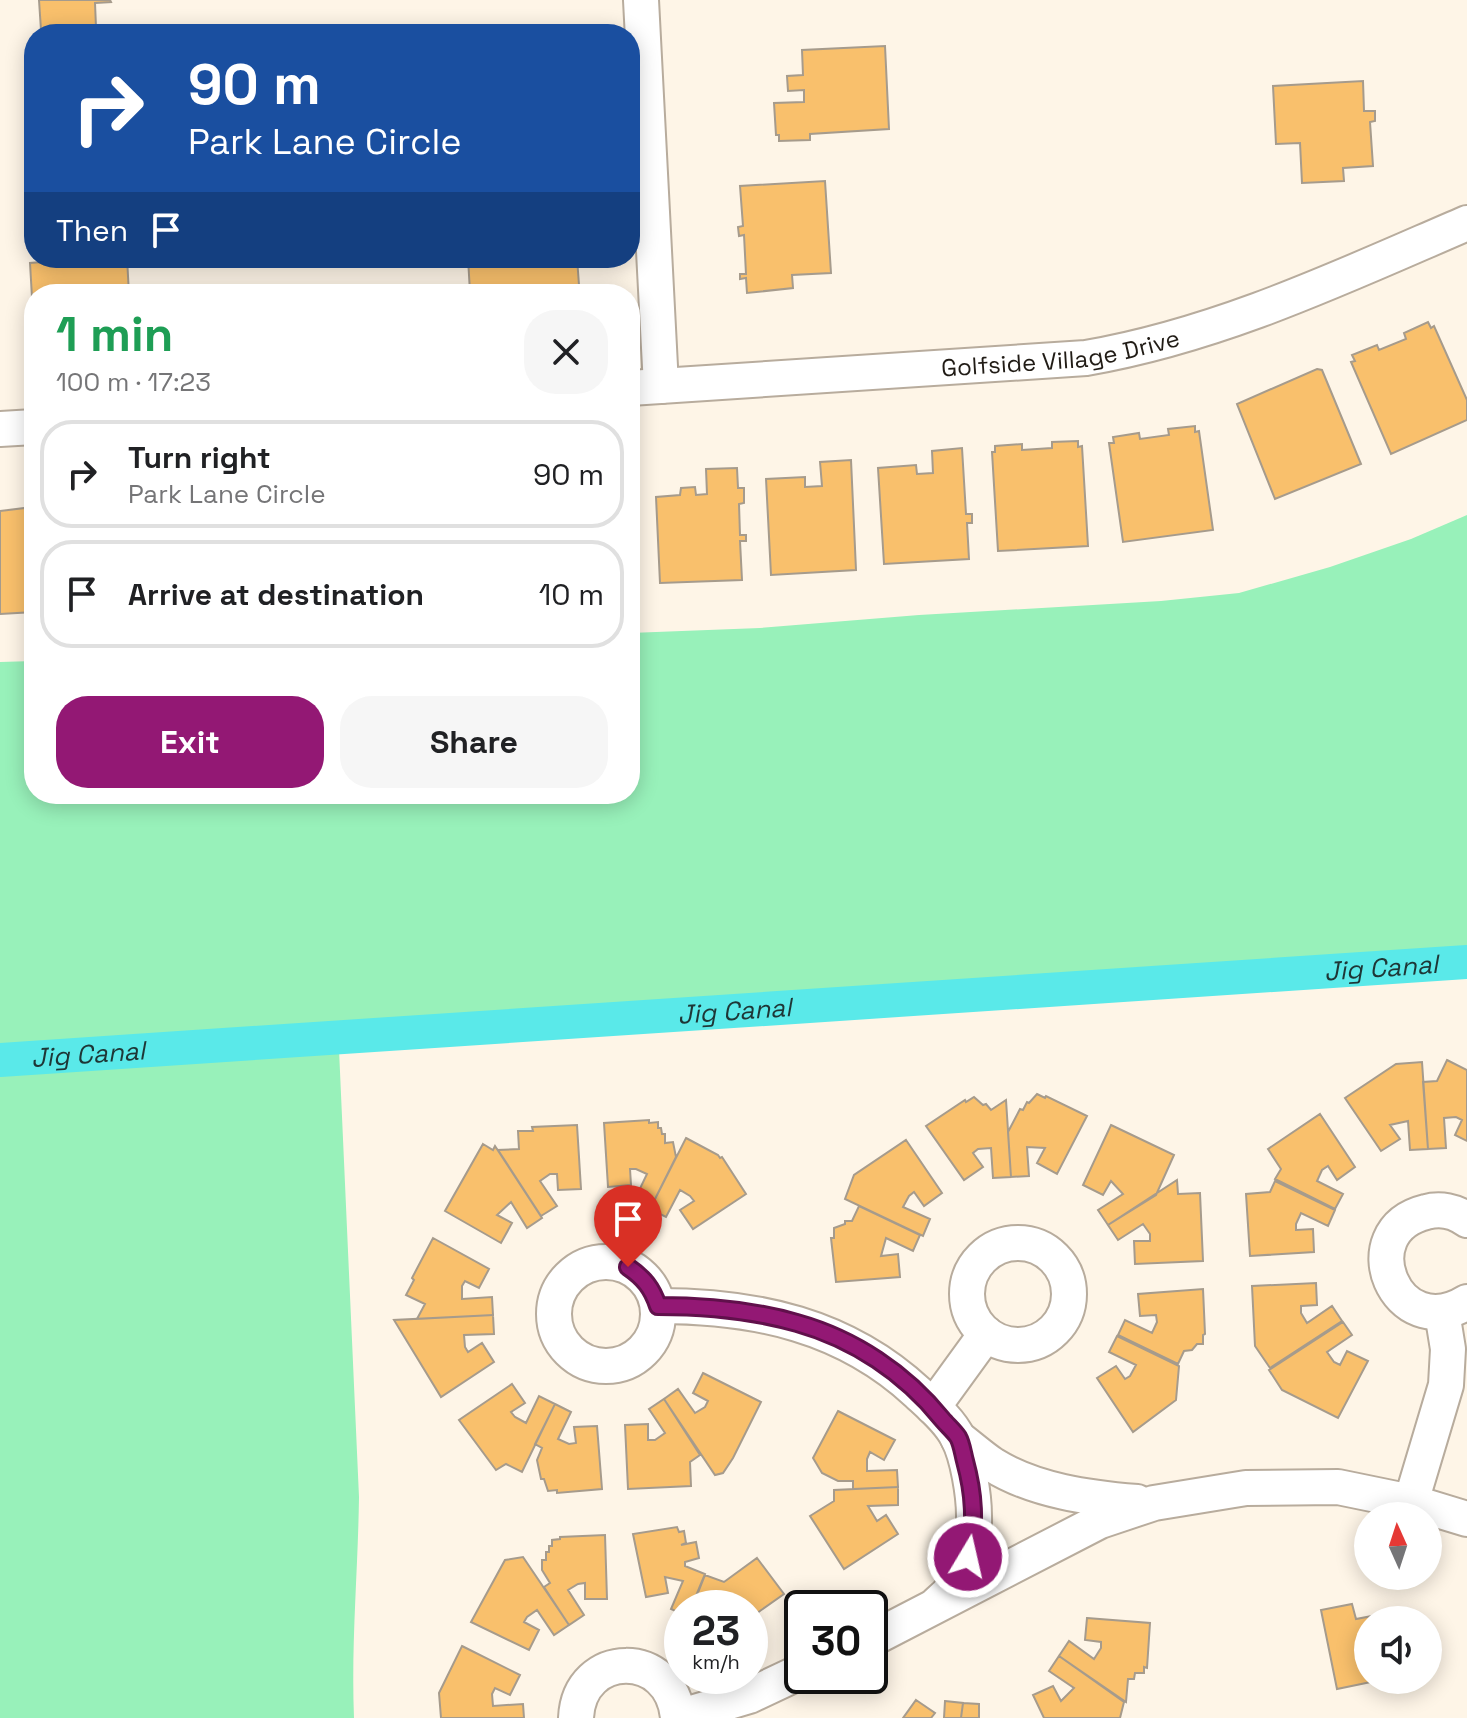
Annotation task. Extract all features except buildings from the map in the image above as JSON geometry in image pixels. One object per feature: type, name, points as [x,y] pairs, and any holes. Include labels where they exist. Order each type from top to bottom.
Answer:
[{"type":"street","points":[[641,0],[646,387]]},
{"type":"street","name":"Golfside Village Drive","points":[[646,387],[1086,358],[1133,350],[1180,338],[1333,281],[1467,223]]},
{"type":"street","points":[[0,429],[24,428]]},
{"type":"street","points":[[888,1631],[1100,1521],[1154,1503],[1246,1488],[1292,1485],[1338,1487],[1411,1502],[1446,1385],[1454,1307],[1425,1311],[1409,1304],[1396,1292],[1388,1276],[1386,1259],[1390,1242],[1406,1221],[1429,1211],[1446,1210],[1467,1220]]},
{"type":"street","points":[[658,1306],[725,1308],[795,1322],[828,1333],[863,1350],[895,1372],[933,1407],[958,1438],[994,1465],[1023,1479],[1091,1498],[1154,1503]]},
{"type":"street","points":[[933,1407],[986,1334]]},
{"type":"street","points":[[921,1615],[943,1599],[960,1577],[974,1530],[974,1503],[958,1438]]},
{"type":"street","points":[[1442,1511],[1467,1519]]},
{"type":"street","points":[[576,1718],[580,1697],[594,1677],[609,1668],[625,1665],[642,1667],[657,1674],[669,1686],[676,1701],[678,1718],[749,1696],[784,1679]]},
{"type":"green space","points":[[1467,515],[1467,966],[338,1027],[359,1497],[354,1718],[0,1718],[0,662],[24,661],[24,804],[640,804],[640,633],[760,628],[1239,593],[1330,567],[1411,539]]},
{"type":"waterway","name":"Jig Canal","points":[[0,1060],[1467,962]]},
{"type":"route","points":[[628,1267],[642,1276],[653,1290],[658,1306],[725,1308],[795,1322],[863,1350],[895,1372],[933,1407],[958,1438],[974,1503],[974,1530],[968,1557]]}]
